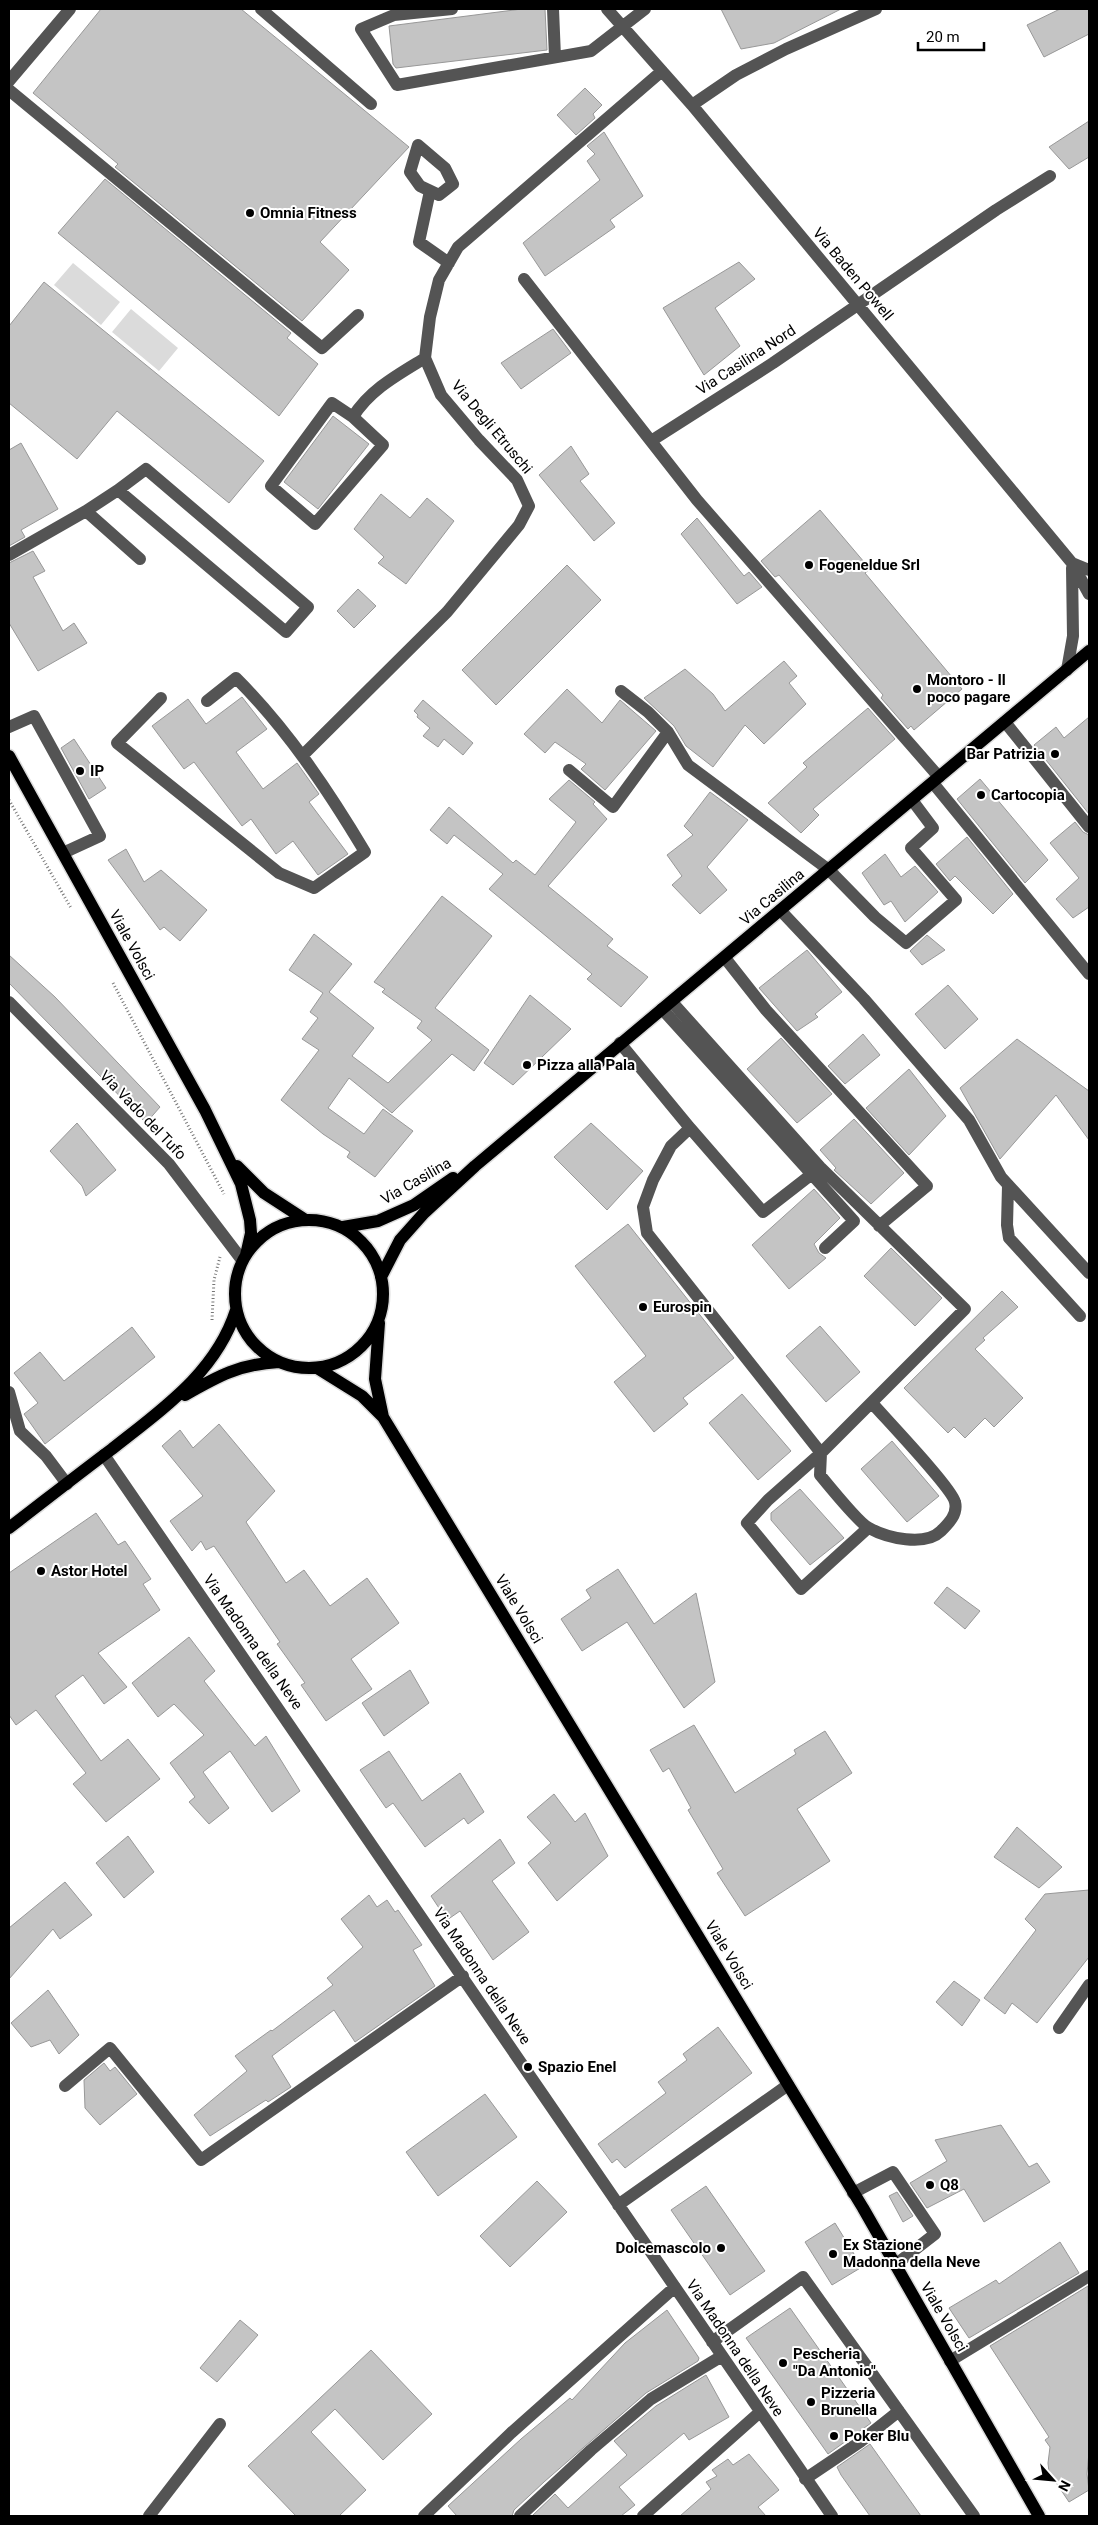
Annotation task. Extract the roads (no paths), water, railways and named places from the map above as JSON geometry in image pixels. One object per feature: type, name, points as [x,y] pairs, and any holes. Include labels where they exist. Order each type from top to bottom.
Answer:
[{"type":"main road","name":"Via Casilina","points":[[381,1277],[400,1240],[424,1212],[475,1166],[1089,651]]},
{"type":"main road","name":"Viale Volsci","points":[[9,756],[205,1110],[241,1184],[250,1220],[251,1233],[244,1258]]},
{"type":"main road","name":"Viale Volsci","points":[[225,1150],[248,1178],[264,1193],[304,1219]]},
{"type":"main road","name":"Via Casilina","points":[[343,1227],[378,1221],[414,1205],[446,1182],[475,1166]]},
{"type":"main road","points":[[304,1219],[324,1220],[343,1227],[361,1240],[374,1257],[381,1277],[383,1295],[374,1329],[364,1344],[350,1356],[334,1364],[317,1368],[291,1366],[279,1362],[260,1350],[244,1332],[236,1310],[235,1284],[244,1258],[258,1240],[279,1225],[304,1219]]},
{"type":"main road","points":[[164,1408],[210,1361],[229,1332],[236,1310]]},
{"type":"main road","name":"Viale Volsci","points":[[380,1312],[375,1379],[383,1417]]},
{"type":"main road","points":[[9,1528],[164,1408],[221,1374],[254,1364],[279,1362]]},
{"type":"main road","name":"Viale Volsci","points":[[317,1368],[356,1391],[383,1417],[853,2193],[1039,2516]]},
{"type":"street","points":[[9,81],[70,9]]},
{"type":"street","points":[[261,9],[370,104]]},
{"type":"street","points":[[452,9],[394,15],[361,29],[397,85],[591,51],[646,9]]},
{"type":"street","points":[[553,9],[555,57]]},
{"type":"street","name":"Via Baden Powell","points":[[607,9],[692,106],[1072,563],[1089,594]]},
{"type":"street","points":[[692,106],[752,66],[876,9]]},
{"type":"street","points":[[353,417],[358,408],[388,381],[425,358],[430,317],[439,280],[458,247],[662,71]]},
{"type":"street","points":[[9,90],[322,348],[358,314]]},
{"type":"street","name":"Via Casilina Nord","points":[[651,441],[773,363],[857,304],[1050,176]]},
{"type":"street","points":[[430,191],[419,242],[449,263]]},
{"type":"street","points":[[524,279],[697,500],[936,780],[1089,974]]},
{"type":"street","name":"Via Degli Etruschi","points":[[302,756],[447,612],[519,525],[529,506],[517,480],[478,440],[441,395],[425,358]]},
{"type":"street","points":[[332,403],[353,417],[383,445],[315,524],[271,486],[332,403]]},
{"type":"street","points":[[9,555],[86,511],[146,469],[308,608],[286,632],[118,490]]},
{"type":"street","points":[[86,511],[140,560]]},
{"type":"street","points":[[1067,670],[1073,636],[1072,563]]},
{"type":"street","name":"Via Baden Powell","points":[[1072,563],[1089,570]]},
{"type":"street","name":"Via Baden Powell","points":[[1072,563],[1089,576]]},
{"type":"street","points":[[160,698],[118,743],[278,873],[314,888],[365,852],[333,798],[302,756],[256,698],[236,678],[207,701]]},
{"type":"street","points":[[621,691],[648,712],[668,732],[688,765],[829,870],[875,917],[906,943],[956,900],[911,848],[933,828],[912,800]]},
{"type":"street","points":[[9,727],[34,716],[100,836],[63,853]]},
{"type":"street","points":[[1005,722],[1089,827]]},
{"type":"street","points":[[569,770],[613,807],[668,732]]},
{"type":"street","points":[[781,911],[864,999],[969,1120],[1008,1186],[1089,1273]]},
{"type":"street","points":[[725,958],[766,1010],[926,1186],[879,1226]]},
{"type":"street","name":"Via Vado del Tufo","points":[[9,1002],[169,1164],[227,1241],[244,1258]]},
{"type":"street","points":[[667,1006],[854,1221],[825,1248]]},
{"type":"street","points":[[667,1006],[820,1167],[965,1310],[821,1453],[768,1500],[747,1523],[801,1589],[868,1528]]},
{"type":"street","points":[[620,1044],[763,1212],[812,1174]]},
{"type":"street","points":[[690,1128],[671,1146],[653,1180],[643,1207],[647,1233],[821,1453],[820,1476],[868,1528],[894,1537],[918,1540],[936,1536],[955,1514],[955,1501],[942,1482],[872,1403]]},
{"type":"street","points":[[1008,1186],[1007,1225],[1009,1238],[1080,1316]]},
{"type":"street","points":[[9,1392],[14,1432],[46,1456],[67,1484]]},
{"type":"street","name":"Via Madonna della Neve","points":[[104,1455],[832,2516]]},
{"type":"street","points":[[65,2086],[110,2048],[201,2160],[463,1976]]},
{"type":"street","points":[[1059,2028],[1089,1985]]},
{"type":"street","points":[[618,2206],[788,2085]]},
{"type":"street","points":[[853,2193],[894,2172],[934,2234],[895,2265]]},
{"type":"street","points":[[950,2361],[1089,2276]]},
{"type":"street","points":[[712,2342],[803,2277],[974,2516]]},
{"type":"street","points":[[424,2516],[510,2433],[675,2287]]},
{"type":"street","points":[[520,2516],[591,2450],[652,2399],[722,2356]]},
{"type":"street","points":[[806,2479],[899,2411]]},
{"type":"street","points":[[643,2516],[760,2412]]},
{"type":"street","points":[[149,2516],[220,2424]]},
{"type":"place","name":"Omnia Fitness","points":[[250,213]]},
{"type":"place","name":"Fogeneldue Srl","points":[[809,565]]},
{"type":"place","name":"Montoro - Il poco pagare","points":[[917,689]]},
{"type":"place","name":"Bar Patrizia","points":[[1055,754]]},
{"type":"place","name":"IP","points":[[80,771]]},
{"type":"place","name":"Cartocopia","points":[[981,795]]},
{"type":"place","name":"Pizza alla Pala","points":[[527,1065]]},
{"type":"place","name":"Eurospin","points":[[643,1307]]},
{"type":"place","name":"Astor Hotel","points":[[41,1571]]},
{"type":"place","name":"Spazio Enel","points":[[528,2067]]},
{"type":"place","name":"Q8","points":[[930,2185]]},
{"type":"place","name":"Dolcemascolo","points":[[721,2248]]},
{"type":"place","name":"Ex Stazione Madonna della Neve","points":[[833,2254]]},
{"type":"place","name":"Pescheria \"Da Antonio\"","points":[[783,2363]]},
{"type":"place","name":"Pizzeria Brunella","points":[[811,2402]]},
{"type":"place","name":"Poker Blu","points":[[834,2436]]}]
